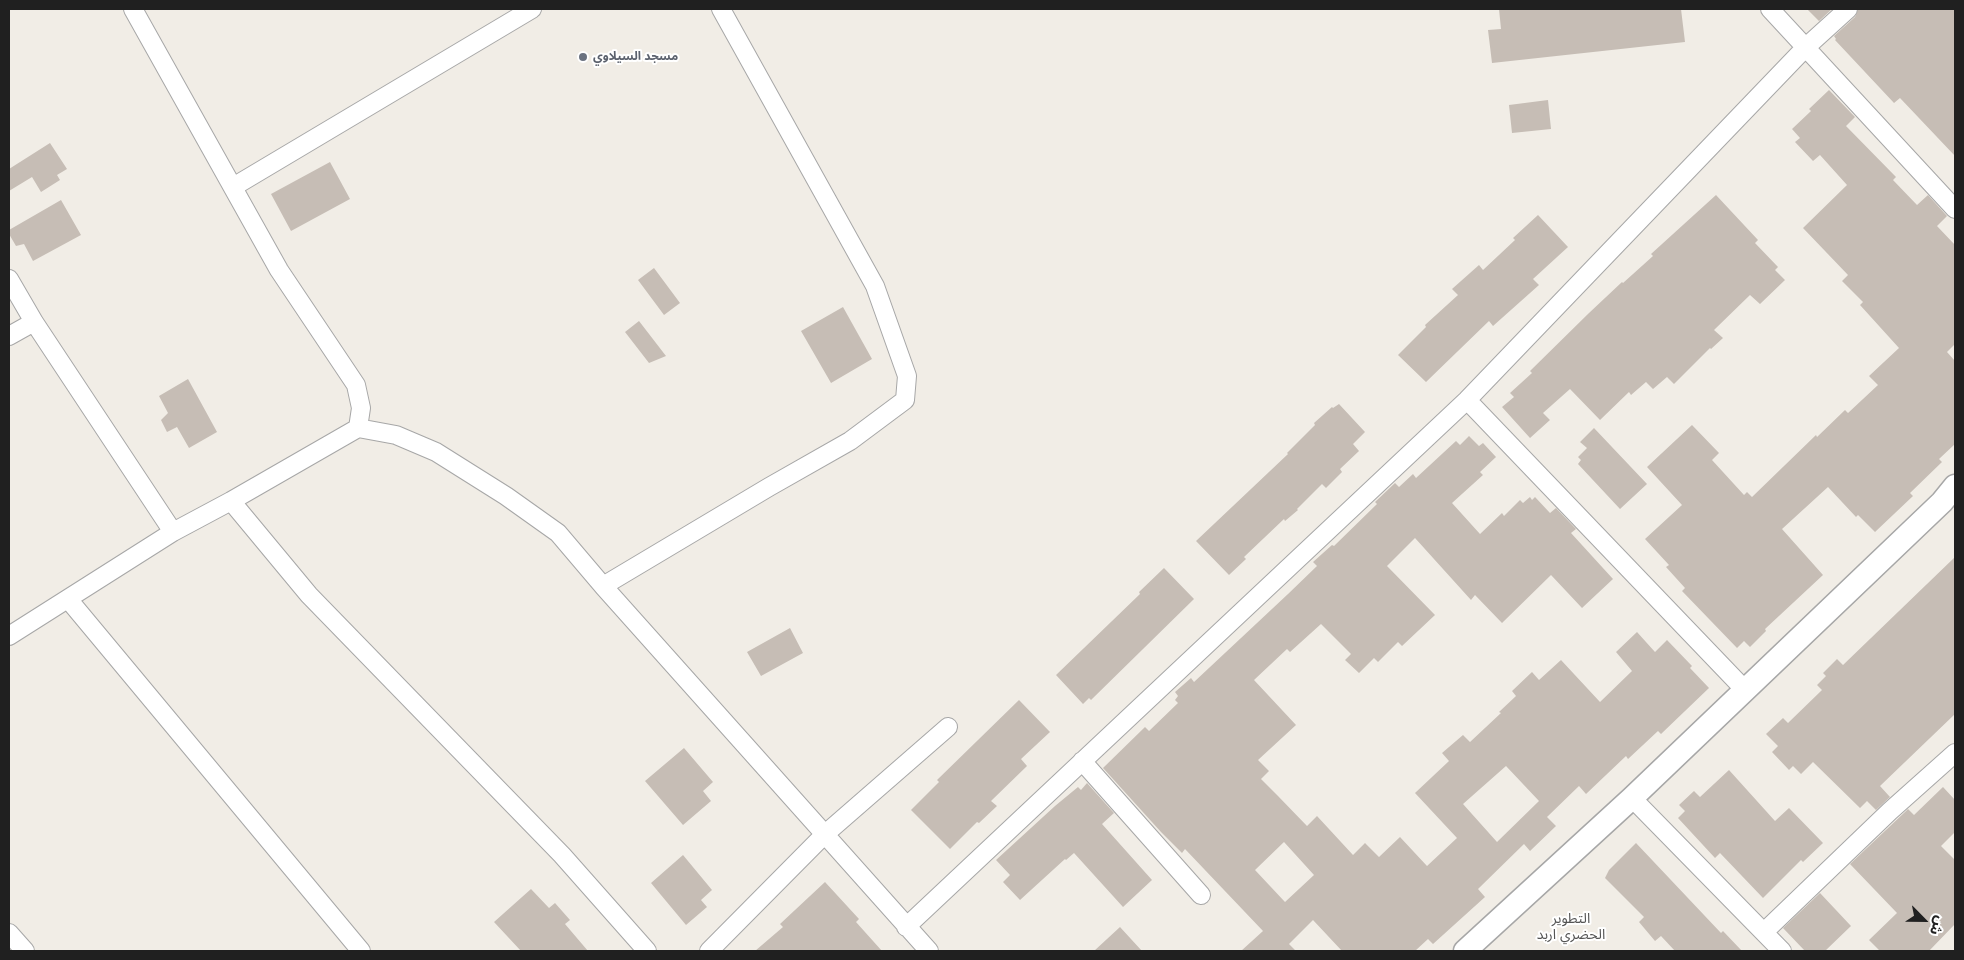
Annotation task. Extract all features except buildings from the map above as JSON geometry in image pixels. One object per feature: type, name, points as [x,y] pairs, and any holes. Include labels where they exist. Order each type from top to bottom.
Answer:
[{"type":"street","points":[[133,9],[279,270],[356,385],[361,408],[358,428]]},
{"type":"street","points":[[233,187],[532,9]]},
{"type":"street","points":[[603,586],[850,441],[905,400],[907,376],[876,286],[721,9]]},
{"type":"street","points":[[1770,9],[1955,209]]},
{"type":"street","points":[[906,927],[1467,400],[1805,48],[1848,9]]},
{"type":"street","points":[[9,279],[34,322],[173,532]]},
{"type":"street","points":[[9,336],[34,322]]},
{"type":"street","points":[[1467,400],[1744,690]]},
{"type":"street","points":[[9,636],[173,532],[358,428],[396,435],[436,452],[506,496],[558,533],[603,586],[929,951]]},
{"type":"street","points":[[1465,951],[1632,798],[1942,502],[1955,486]]},
{"type":"street","points":[[231,501],[309,595],[562,855],[646,951]]},
{"type":"street","points":[[68,599],[361,951]]},
{"type":"street","points":[[709,951],[824,834],[948,727]]},
{"type":"street","points":[[1764,932],[1890,810],[1955,753]]},
{"type":"street","points":[[1082,760],[1201,895]]},
{"type":"street","points":[[1632,798],[1782,951]]},
{"type":"street","points":[[9,933],[25,951]]},
{"type":"place","name":"مسجد السيلاوي","points":[[583,57]]},
{"type":"district","name":"التطوير الحضري اربد","points":[[1571,928]]}]
